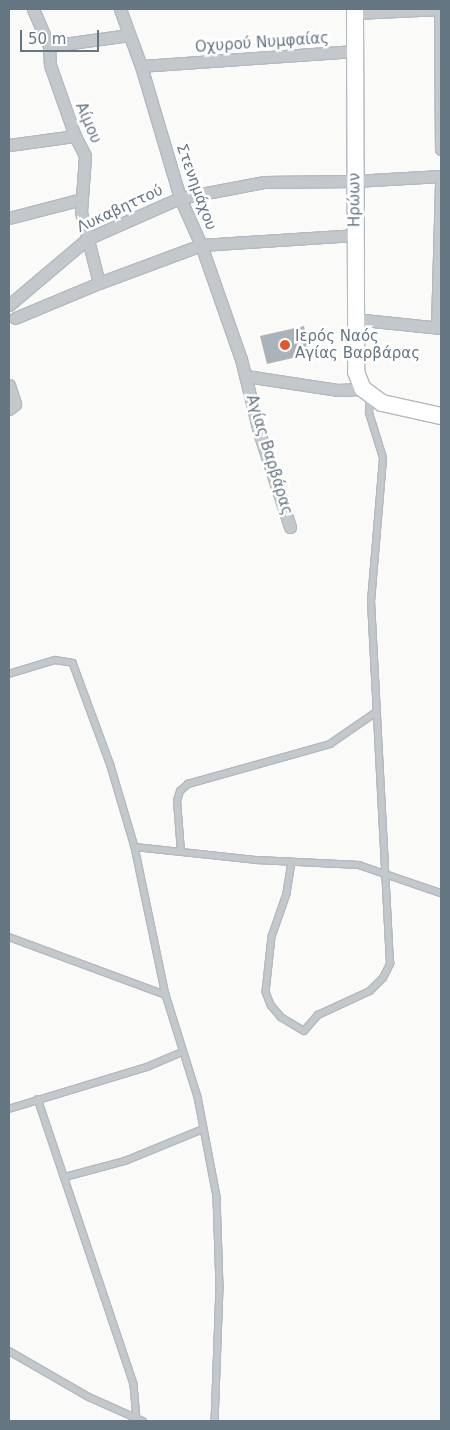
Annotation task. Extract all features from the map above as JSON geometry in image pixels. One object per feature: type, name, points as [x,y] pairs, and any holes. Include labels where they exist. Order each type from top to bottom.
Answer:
[{"type":"main road","name":"Ηρώων","points":[[355,11],[354,363],[367,393]]},
{"type":"main road","name":"Αγίας Βαρβάρας","points":[[367,393],[396,408],[441,416]]},
{"type":"street","name":"Αίμου","points":[[33,9],[49,46],[50,64],[75,136],[86,156],[81,212],[99,282]]},
{"type":"street","name":"Στενημάχου","points":[[122,9],[180,198],[201,245],[246,376]]},
{"type":"street","points":[[355,11],[441,9],[441,149]]},
{"type":"street","points":[[49,46],[129,35]]},
{"type":"street","name":"Οχυρού Νυμφαίας","points":[[141,66],[356,51]]},
{"type":"street","points":[[9,145],[75,136]]},
{"type":"street","name":"Λυκαβηττού","points":[[9,305],[87,239],[180,198],[264,182],[354,181],[441,176]]},
{"type":"street","points":[[354,319],[439,327],[441,185]]},
{"type":"street","points":[[9,218],[82,198]]},
{"type":"street","points":[[15,318],[99,282],[201,245],[354,235]]},
{"type":"street","name":"Αγίας Βαρβάρας","points":[[290,527],[259,432],[246,376],[367,393]]},
{"type":"street","points":[[9,385],[12,406]]},
{"type":"lane","points":[[292,862],[287,894],[272,937],[266,992],[271,1005],[281,1017],[304,1031],[318,1015],[370,991],[388,971],[391,953],[375,713],[371,602],[384,458],[369,413],[367,393]]},
{"type":"lane","points":[[9,674],[54,660],[73,663],[111,766],[135,847],[166,996],[198,1097],[203,1129],[214,1174],[219,1217],[219,1344],[215,1421]]},
{"type":"lane","points":[[181,852],[177,801],[180,791],[188,784],[330,744],[375,713]]},
{"type":"lane","points":[[135,847],[292,862],[359,865],[441,893]]},
{"type":"lane","points":[[9,937],[166,996]]},
{"type":"lane","points":[[9,1109],[38,1098],[147,1066],[183,1052]]},
{"type":"lane","points":[[38,1098],[134,1385],[140,1420]]},
{"type":"lane","points":[[65,1177],[125,1161],[203,1129]]},
{"type":"lane","points":[[9,1351],[89,1397],[140,1420]]},
{"type":"building","name":"Ιερός Ναός Αγίας Βαρβάρας","points":[[304,326],[310,354],[267,364],[260,336]]},
{"type":"place","name":"Ιερός Ναός Αγίας Βαρβάρας","points":[[285,345]]}]
